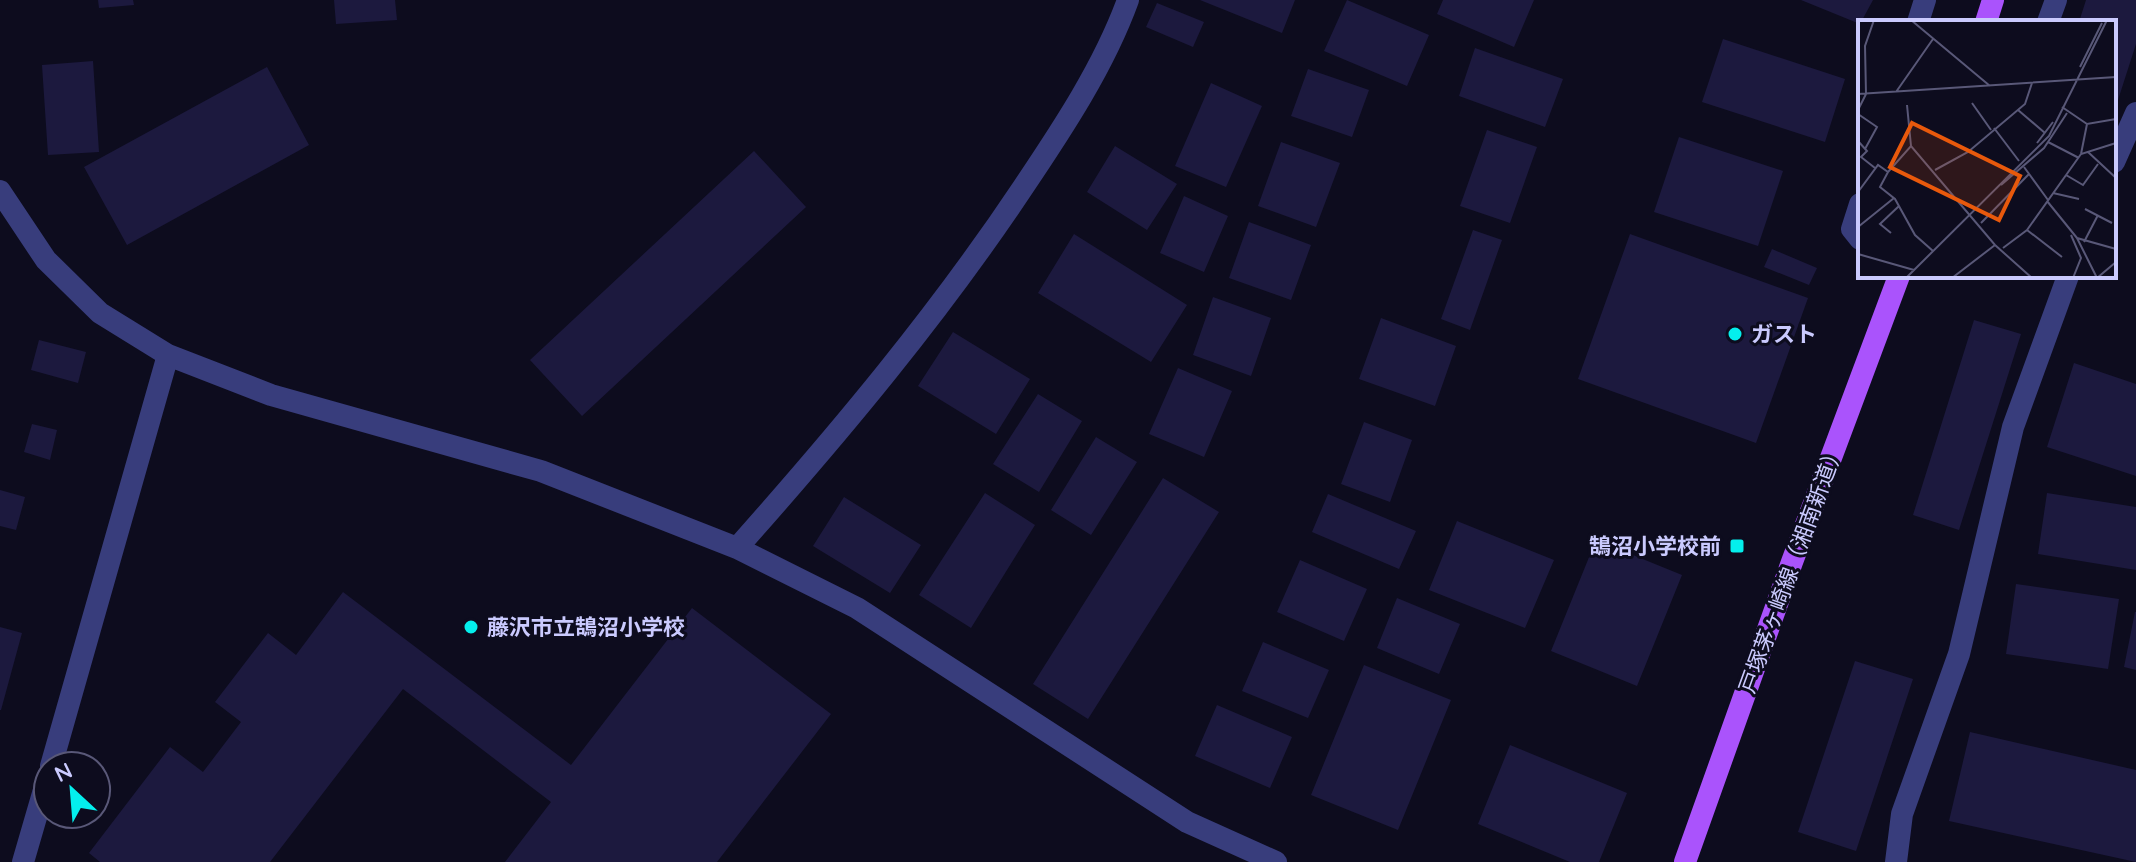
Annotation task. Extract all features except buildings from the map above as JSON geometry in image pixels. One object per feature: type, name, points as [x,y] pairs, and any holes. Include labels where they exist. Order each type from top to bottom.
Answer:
[{"type":"main road","points":[[1987,20],[1993,0]]},
{"type":"main road","name":"戸塚茅ヶ崎線（湘南新道）","points":[[1685,862],[1792,562],[1900,278]]},
{"type":"street","points":[[737,548],[861,407],[966,272],[1063,127],[1120,22],[1128,0]]},
{"type":"street","points":[[1919,20],[1925,0]]},
{"type":"street","points":[[2049,20],[2056,0]]},
{"type":"street","points":[[2116,158],[2136,113]]},
{"type":"street","points":[[0,191],[46,260],[100,313],[168,355],[271,395],[541,471],[737,548],[857,608],[1162,807],[1276,862]]},
{"type":"street","points":[[1858,210],[1852,229],[1858,236]]},
{"type":"street","points":[[1896,862],[1902,814],[1959,654],[2013,427],[2067,278]]},
{"type":"street","points":[[56,750],[168,355]]},
{"type":"street","points":[[23,862],[32,830]]},
{"type":"place","name":"ガスト","points":[[1735,334]]},
{"type":"place","name":"鵠沼小学校前","points":[[1737,546]]},
{"type":"place","name":"藤沢市立鵠沼小学校","points":[[471,627]]}]
